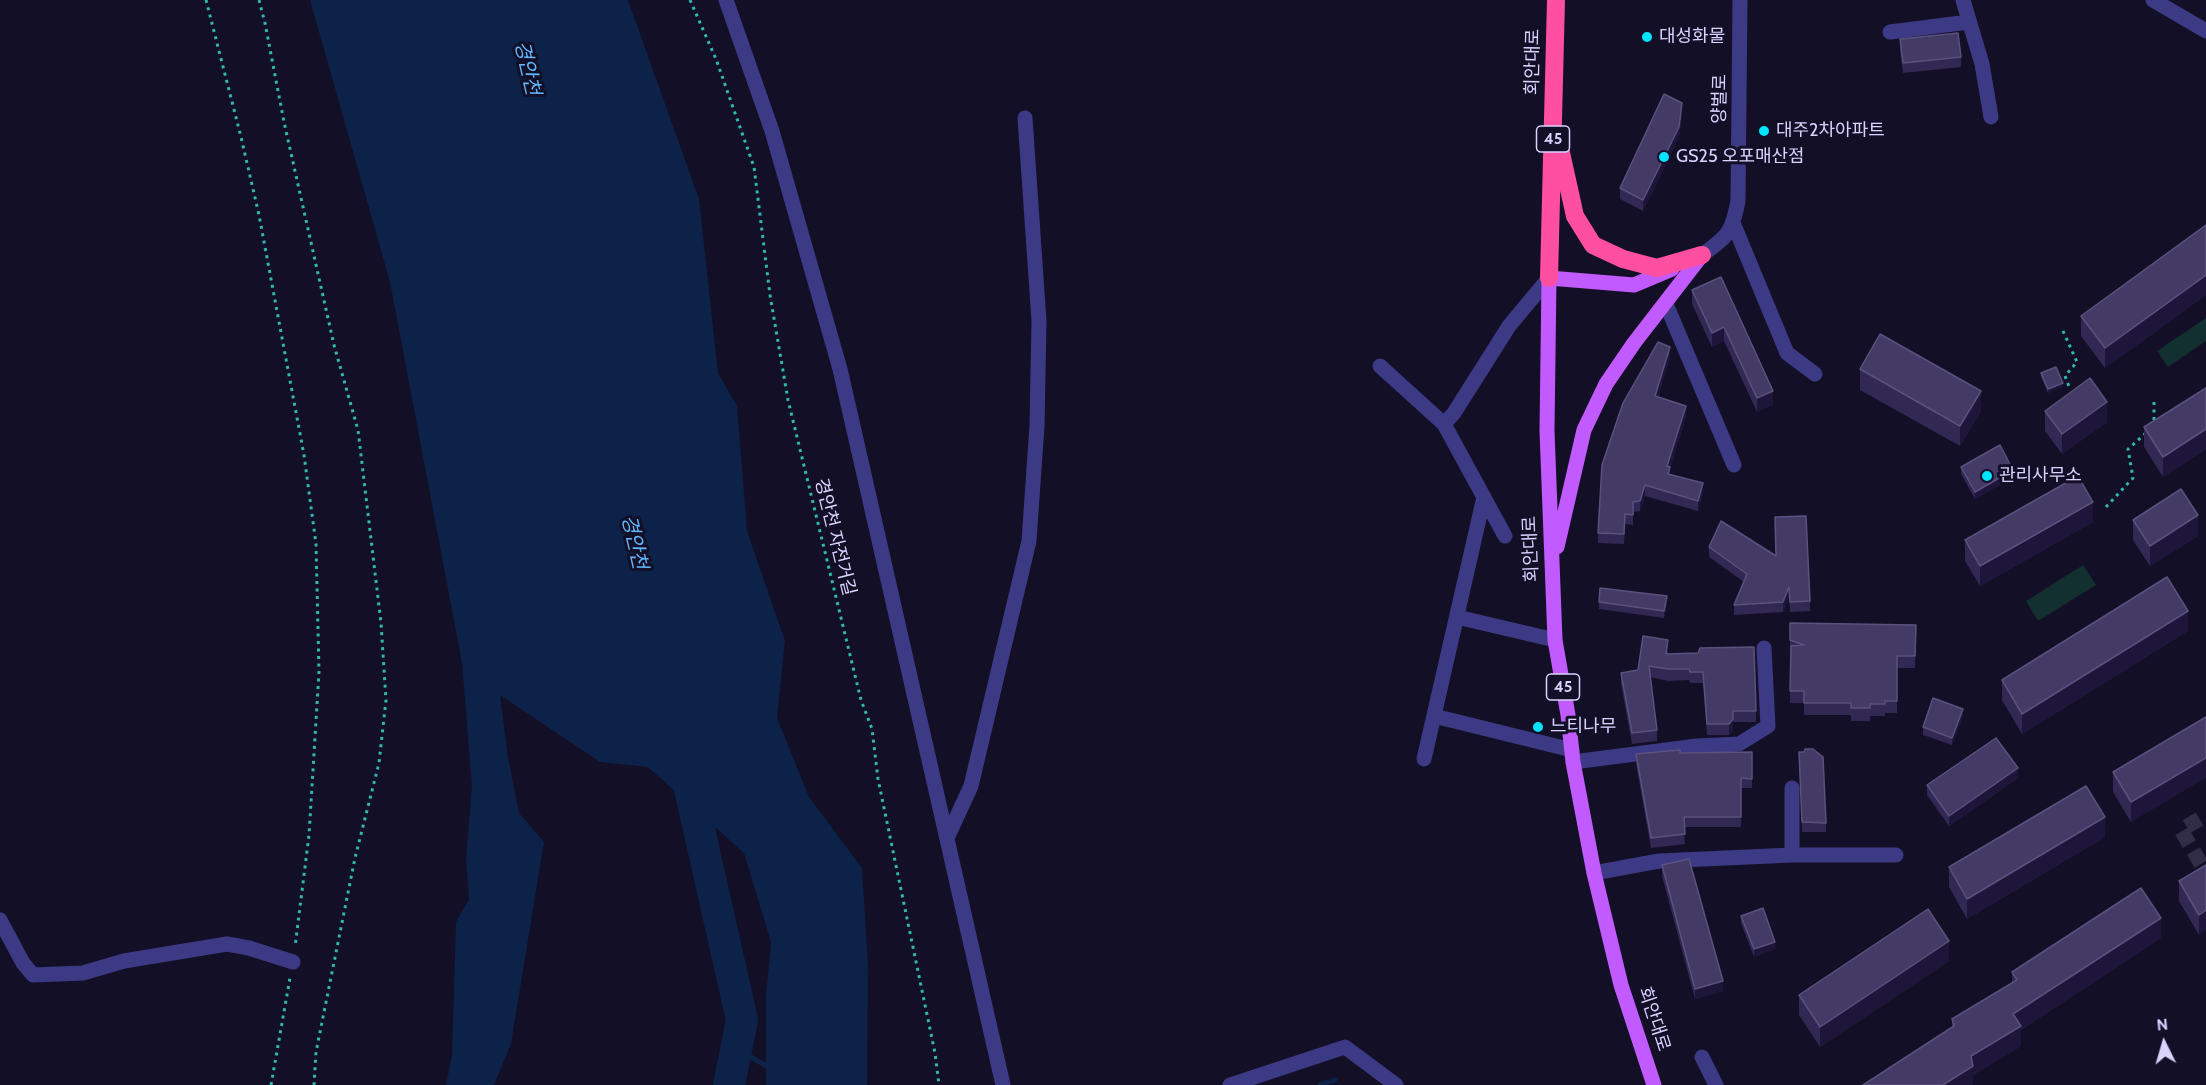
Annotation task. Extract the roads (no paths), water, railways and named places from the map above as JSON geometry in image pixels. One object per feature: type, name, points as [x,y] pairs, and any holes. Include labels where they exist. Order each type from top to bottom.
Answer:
[{"type":"highway","name":"회안대로","points":[[1549,278],[1556,0]]},
{"type":"highway","points":[[1553,118],[1575,216],[1593,245],[1623,258],[1657,268],[1702,255]]},
{"type":"main road","points":[[1549,278],[1634,285],[1702,255]]},
{"type":"main road","points":[[1553,567],[1584,430],[1606,384],[1634,343],[1702,255]]},
{"type":"main road","name":"회안대로","points":[[1549,278],[1547,431],[1555,640],[1572,756],[1594,873],[1621,985],[1654,1085]]},
{"type":"street","points":[[726,0],[772,131],[840,369],[1003,1085]]},
{"type":"street","name":"양벌로","points":[[1734,225],[1738,201],[1740,0]]},
{"type":"street","points":[[1964,0],[1982,64],[1991,117]]},
{"type":"street","points":[[2152,0],[2206,32]]},
{"type":"street","points":[[1890,32],[1969,22]]},
{"type":"street","points":[[947,838],[971,786],[1029,541],[1037,426],[1039,321],[1025,118]]},
{"type":"street","points":[[1702,255],[1722,241],[1734,225]]},
{"type":"street","points":[[1734,225],[1787,353],[1815,374]]},
{"type":"street","points":[[1444,424],[1454,413],[1509,326],[1549,278]]},
{"type":"street","points":[[1666,304],[1734,465]]},
{"type":"street","points":[[1380,366],[1444,424],[1505,536]]},
{"type":"street","points":[[1424,759],[1484,497]]},
{"type":"street","points":[[1457,616],[1555,640]]},
{"type":"street","points":[[1434,716],[1572,756],[1739,744],[1768,726],[1764,648]]},
{"type":"street","points":[[1792,788],[1792,855]]},
{"type":"street","points":[[1594,873],[1659,861],[1792,855],[1896,855]]},
{"type":"street","points":[[0,920],[23,963],[33,975],[83,973],[124,961],[227,944],[249,948],[293,962]]},
{"type":"street","points":[[1230,1085],[1345,1047],[1396,1085]]},
{"type":"street","points":[[1702,1056],[1716,1085]]},
{"type":"water","points":[[310,0],[628,0],[699,199],[718,373],[737,406],[747,531],[785,641],[777,718],[809,797],[862,868],[868,965],[867,1085],[766,1085],[766,996],[771,942],[744,853],[648,767],[600,762],[500,695],[508,757],[519,813],[544,842],[511,1044],[494,1085],[446,1085],[452,1055],[456,922],[469,899],[466,858],[472,785],[462,663],[390,282]]},
{"type":"waterway","name":"경안천","points":[[685,767],[742,1020],[729,1085]]},
{"type":"waterway","points":[[738,1050],[772,1069]]},
{"type":"waterway","points":[[1320,1085],[1335,1080]]},
{"type":"tunnel","points":[[2201,864],[2181,830],[2206,815]]},
{"type":"place","name":"대성화물","points":[[1647,37]]},
{"type":"place","name":"대주2차아파트","points":[[1764,131]]},
{"type":"place","name":"GS25 오포매산점","points":[[1664,157]]},
{"type":"place","name":"관리사무소","points":[[1987,476]]},
{"type":"place","name":"느티나무","points":[[1538,727]]}]
